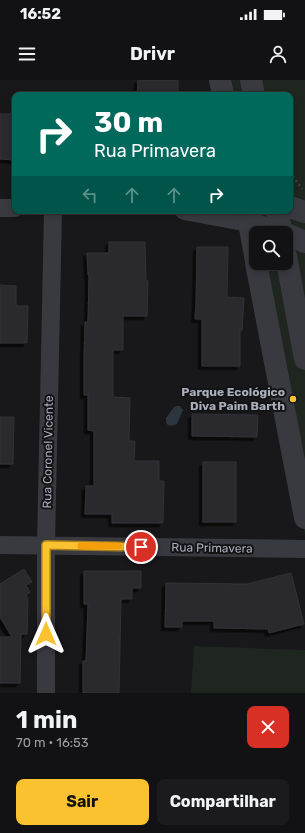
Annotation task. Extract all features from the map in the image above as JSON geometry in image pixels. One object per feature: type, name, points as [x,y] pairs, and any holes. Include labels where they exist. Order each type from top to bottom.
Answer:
[{"type":"street","points":[[220,80],[222,92]]},
{"type":"street","points":[[251,80],[253,92]]},
{"type":"street","points":[[0,208],[12,208]]},
{"type":"street","points":[[293,208],[305,212]]},
{"type":"street","name":"Rua Coronel Vicente","points":[[46,693],[46,545],[53,214]]},
{"type":"street","points":[[216,214],[248,217],[267,226]]},
{"type":"street","points":[[278,214],[280,226]]},
{"type":"street","points":[[293,237],[305,242]]},
{"type":"street","points":[[258,270],[305,518]]},
{"type":"street","points":[[289,270],[305,359]]},
{"type":"street","name":"Rua Primavera","points":[[0,545],[305,549]]},
{"type":"path","points":[[293,177],[305,192]]},
{"type":"shaded area","name":"Parque Ecológico Diva Paim Barth","points":[[222,80],[305,80],[305,536],[257,270],[293,270],[293,226],[249,226],[249,228],[247,214],[293,214],[293,92],[224,92]]},
{"type":"shaded area","points":[[180,406],[183,410],[177,424],[169,426],[166,418],[174,407]]},
{"type":"shaded area","points":[[194,646],[305,650],[305,693],[191,693]]},
{"type":"building","points":[[138,80],[178,80],[178,92],[137,92]]},
{"type":"building","points":[[0,114],[12,114],[12,160],[0,159]]},
{"type":"building","points":[[109,242],[145,242],[146,281],[148,281],[147,316],[123,316],[123,350],[113,350],[113,397],[130,398],[129,441],[135,441],[134,461],[159,461],[159,481],[164,481],[163,523],[112,523],[112,514],[85,514],[86,486],[94,486],[94,431],[88,430],[88,395],[84,395],[85,322],[88,322],[89,275],[87,253],[109,253]]},
{"type":"building","points":[[197,247],[228,247],[227,297],[244,298],[242,330],[240,330],[240,366],[202,366],[202,319],[195,319]]},
{"type":"building","points":[[0,285],[16,286],[16,306],[28,306],[27,343],[0,343]]},
{"type":"building","points":[[192,414],[258,415],[257,437],[192,436]]},
{"type":"building","points":[[0,417],[14,417],[13,464],[0,464]]},
{"type":"building","points":[[203,462],[236,462],[236,522],[203,522]]},
{"type":"building","points":[[24,569],[32,582],[26,585],[30,592],[26,595],[28,599],[27,634],[21,634],[20,683],[0,683],[0,637],[12,637],[0,617],[0,584]]},
{"type":"building","points":[[84,571],[141,571],[141,588],[132,588],[132,599],[121,599],[119,693],[83,693],[83,661],[86,661],[88,604],[84,604]]},
{"type":"building","points":[[291,573],[304,624],[269,633],[268,629],[214,628],[214,621],[182,621],[182,627],[165,627],[166,583],[247,584]]},
{"type":"slow traffic","points":[[81,546],[118,546]]},
{"type":"place","name":"Parque Ecológico Diva Paim Barth","points":[[293,399]]},
{"type":"route","points":[[46,634],[46,545],[141,547]]}]
